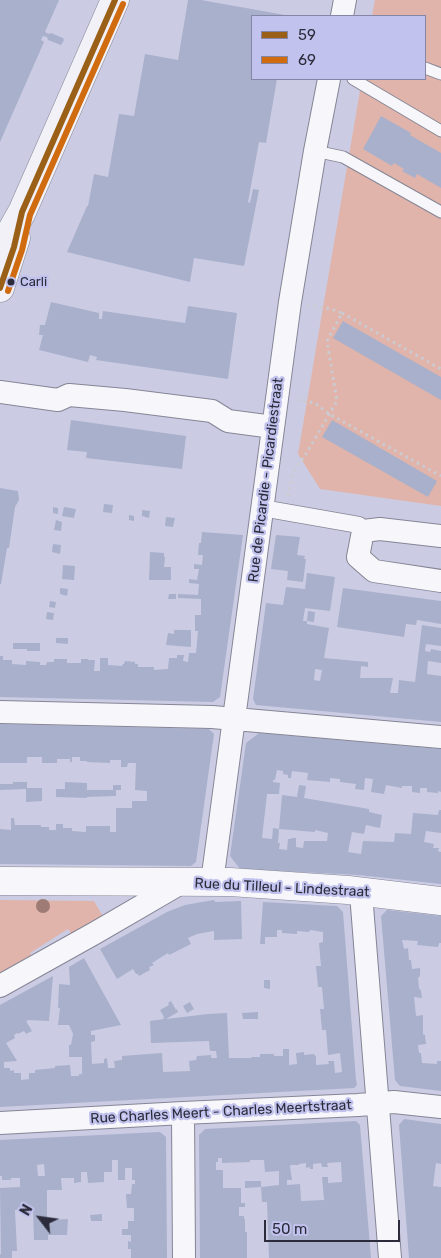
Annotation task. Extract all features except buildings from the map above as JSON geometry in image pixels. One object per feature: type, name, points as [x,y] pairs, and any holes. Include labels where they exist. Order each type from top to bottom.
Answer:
[{"type":"main road","points":[[0,254],[22,212],[115,0]]},
{"type":"main road","points":[[0,288],[14,246],[22,212]]},
{"type":"street","points":[[342,15],[345,0]]},
{"type":"street","name":"Rue de Picardie - Picardiestraat","points":[[212,882],[290,302],[314,152],[329,80]]},
{"type":"street","points":[[0,392],[58,400],[69,395],[125,400],[212,411],[228,420],[273,427]]},
{"type":"street","points":[[262,508],[359,525],[363,531],[358,558],[374,571],[441,581]]},
{"type":"street","points":[[363,531],[380,529],[441,536]]},
{"type":"street","points":[[0,712],[212,717],[441,737]]},
{"type":"street","points":[[0,881],[181,883]]},
{"type":"street","name":"Rue du Tilleul - Lindestraat","points":[[0,986],[181,883],[230,882],[365,892],[441,901]]},
{"type":"street","points":[[365,892],[362,906],[390,1258]]},
{"type":"street","name":"Rue Charles Meert - Charles Meertstraat","points":[[0,1123],[394,1102],[441,1107]]},
{"type":"street","points":[[183,1113],[184,1258]]},
{"type":"lane","points":[[426,68],[441,74]]},
{"type":"lane","points":[[355,80],[441,131]]},
{"type":"lane","points":[[314,152],[343,157],[441,212]]},
{"type":"path","points":[[326,308],[342,313],[441,369]]},
{"type":"path","points":[[284,512],[293,472],[306,454],[337,401],[327,341],[342,313]]},
{"type":"path","points":[[312,403],[441,476]]},
{"type":"shaded area","points":[[375,0],[441,0],[441,506],[320,489],[298,454],[362,80],[426,80],[426,15],[372,15]]},
{"type":"shaded area","points":[[0,900],[94,901],[105,920],[74,938],[68,929],[30,953],[34,960],[0,980]]},
{"type":"transit line","name":"59","points":[[0,288],[14,247],[22,212],[115,0]]},
{"type":"transit line","name":"69","points":[[8,291],[22,250],[30,215],[123,4]]},
{"type":"place","name":"Carli","points":[[11,282]]}]
